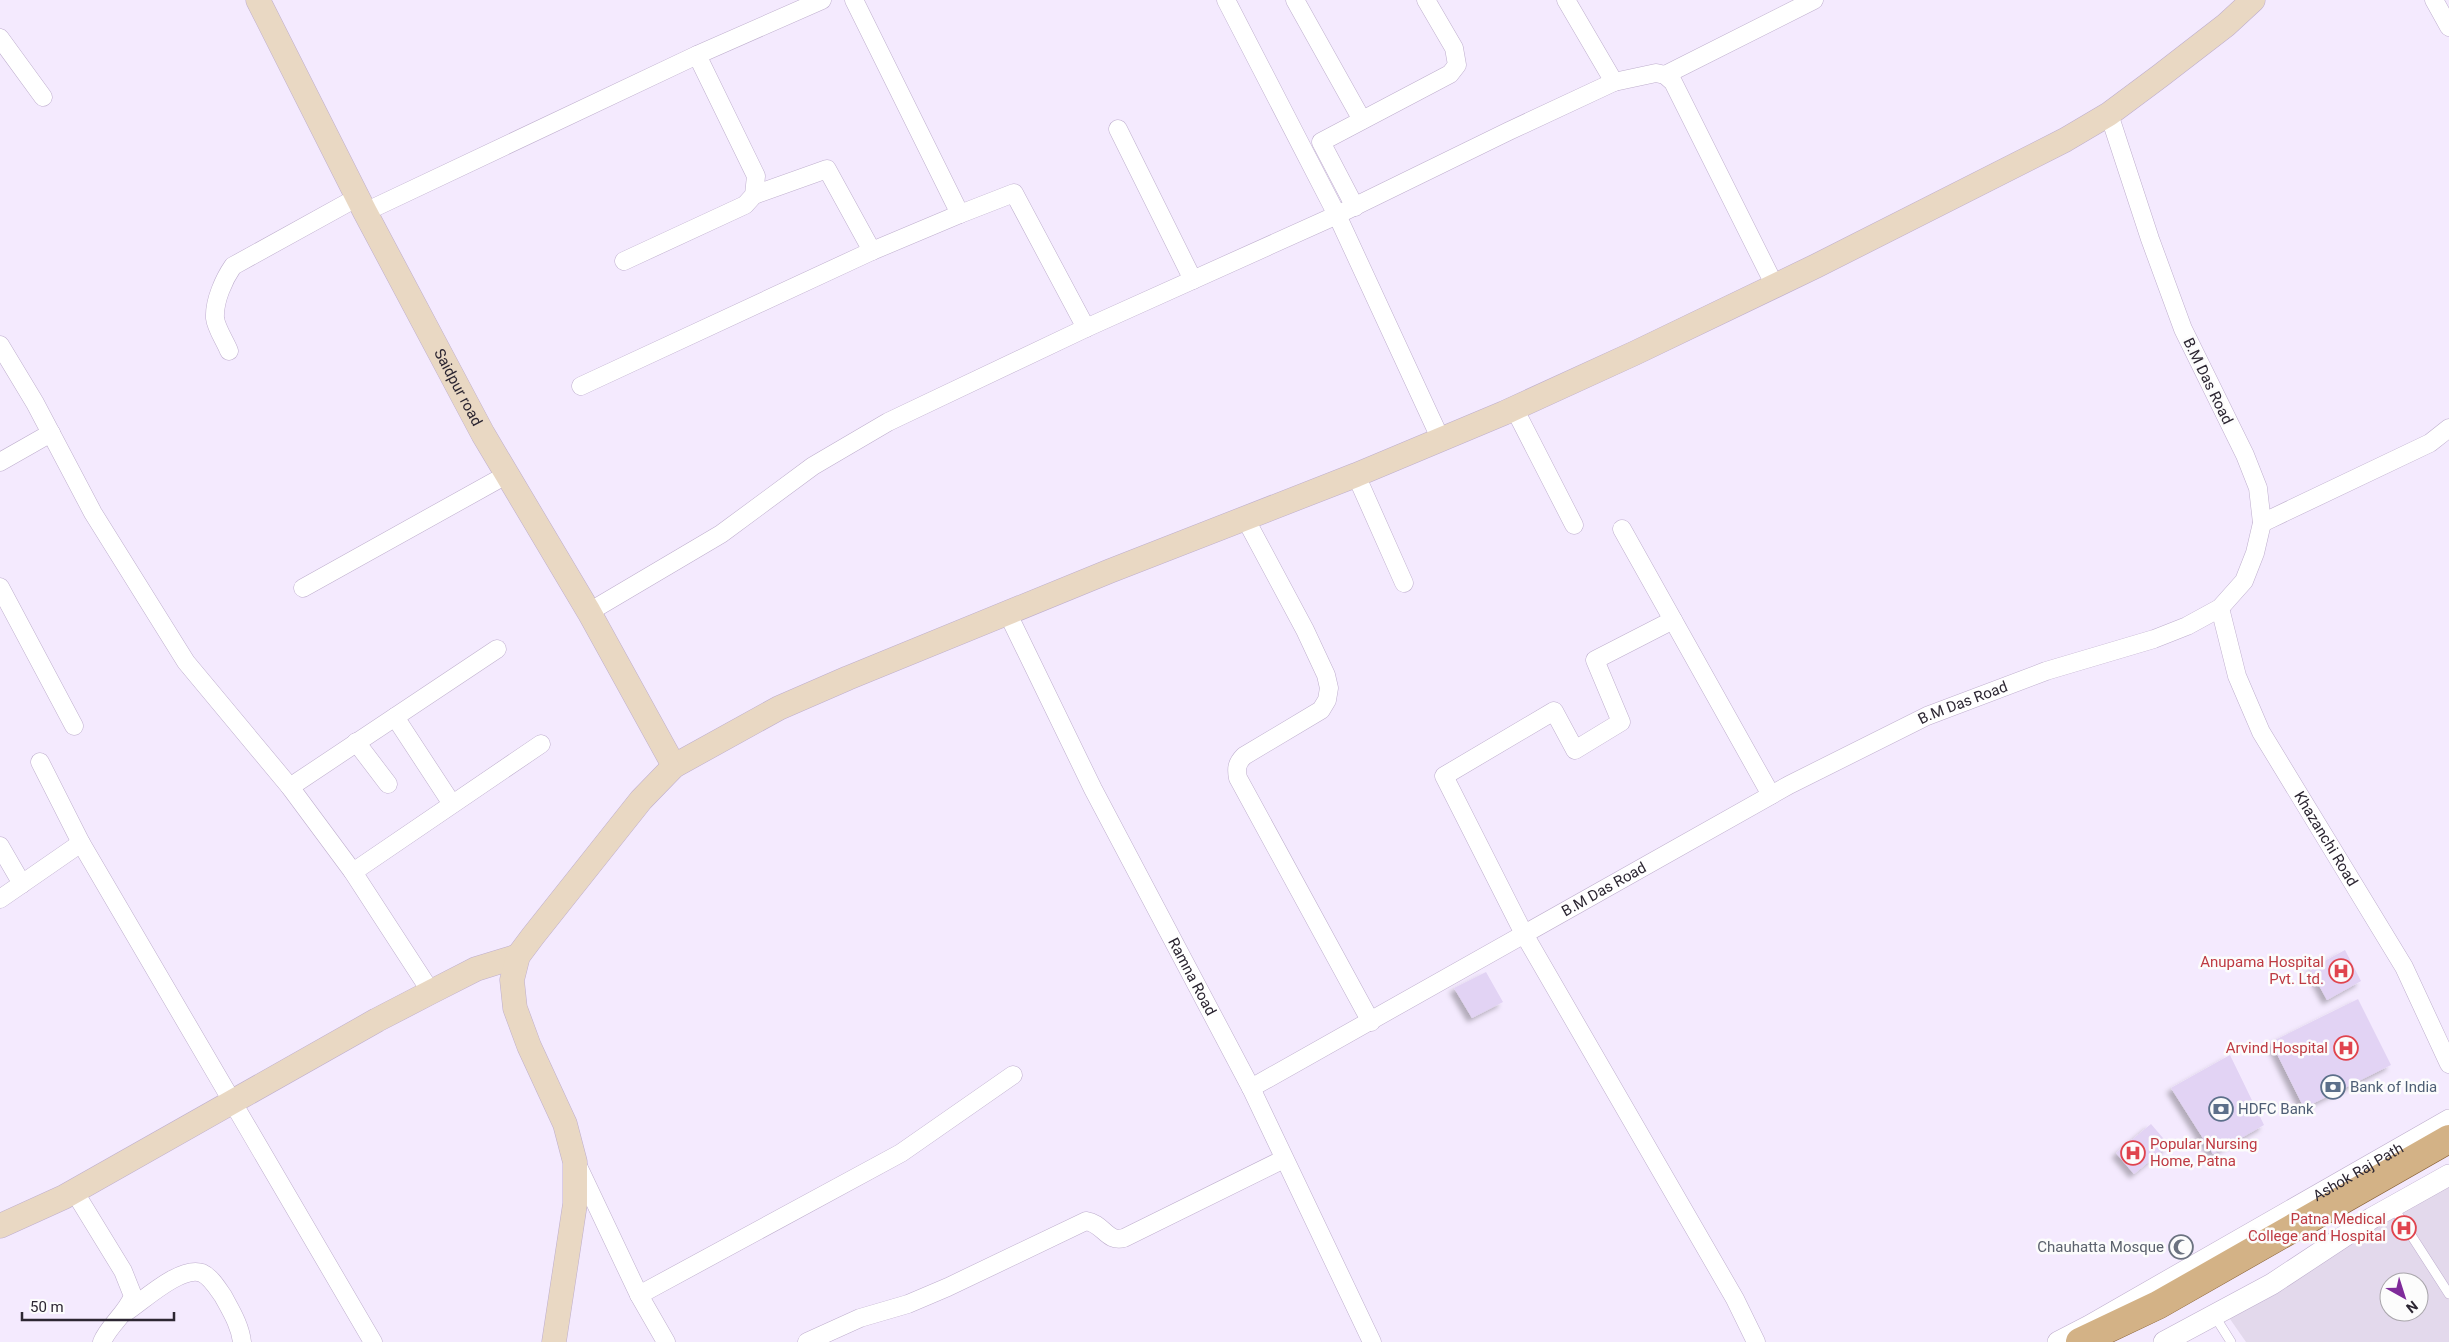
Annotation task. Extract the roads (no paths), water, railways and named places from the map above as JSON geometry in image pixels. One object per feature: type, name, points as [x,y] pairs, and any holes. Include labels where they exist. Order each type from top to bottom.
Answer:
[{"type":"main road","name":"Saidpur road","points":[[258,0],[361,205],[506,475],[589,612],[674,766]]},
{"type":"main road","points":[[554,1342],[575,1204],[576,1162],[565,1124],[529,1046],[515,1008],[512,980],[518,956],[641,800],[674,766],[779,708],[1007,612],[1356,476],[1441,440],[1602,369],[1775,286],[2065,140],[2109,114],[2197,48],[2253,0]]},
{"type":"main road","points":[[0,1226],[74,1191],[431,992],[476,969],[518,956]]},
{"type":"main road","name":"Ashok Raj Path","points":[[2080,1342],[2158,1305],[2449,1138]]},
{"type":"main road","name":"Ashok Raj Path","points":[[2122,1342],[2169,1318],[2392,1186],[2449,1155]]},
{"type":"street","points":[[229,351],[215,319],[217,301],[227,274],[234,266],[361,205],[822,0]]},
{"type":"street","points":[[854,0],[960,214]]},
{"type":"street","points":[[1226,0],[1337,215],[1441,440]]},
{"type":"street","points":[[1294,0],[1362,120]]},
{"type":"street","points":[[1355,207],[1321,142],[1450,74],[1458,66],[1454,48],[1426,0]]},
{"type":"street","points":[[1566,0],[1614,82]]},
{"type":"street","points":[[589,612],[720,534],[814,466],[888,422],[1086,328],[1355,207],[1493,138],[1614,82],[1642,74],[1666,74],[1814,0]]},
{"type":"street","points":[[2434,0],[2449,27]]},
{"type":"street","points":[[0,38],[43,97]]},
{"type":"street","points":[[697,55],[756,176],[754,195]]},
{"type":"street","points":[[1666,74],[1673,82],[1695,122],[1775,286]]},
{"type":"street","name":"B.M Das Road","points":[[1251,1088],[1771,795],[1927,716],[2046,671],[2154,639],[2187,626],[2220,608],[2244,581],[2255,554],[2262,523],[2258,488],[2183,329],[2150,239],[2109,114]]},
{"type":"street","points":[[1118,129],[1193,280]]},
{"type":"street","points":[[624,261],[745,205],[754,195],[827,169],[872,251]]},
{"type":"street","points":[[581,386],[872,251],[1014,193],[1086,328]]},
{"type":"street","points":[[0,345],[51,433],[93,513],[186,662],[290,787],[353,872],[431,992]]},
{"type":"street","points":[[1514,408],[1574,525]]},
{"type":"street","points":[[2262,523],[2430,443],[2449,428]]},
{"type":"street","points":[[0,462],[51,433]]},
{"type":"street","points":[[303,588],[506,475]]},
{"type":"street","points":[[1356,476],[1404,583]]},
{"type":"street","points":[[1245,518],[1305,630],[1326,675],[1329,688],[1328,700],[1320,710],[1244,756],[1238,762],[1236,769],[1238,778],[1371,1022]]},
{"type":"street","points":[[1622,529],[1771,795]]},
{"type":"street","points":[[0,587],[74,726]]},
{"type":"street","name":"Khazanchi Road","points":[[2220,608],[2237,676],[2261,732],[2404,967],[2449,1064]]},
{"type":"street","name":"Ramna Road","points":[[1007,612],[1089,781],[1251,1088],[1372,1342]]},
{"type":"street","points":[[1673,620],[1595,660],[1621,722],[1575,750],[1554,711],[1444,776],[1524,934],[1735,1299],[1756,1342]]},
{"type":"street","points":[[290,787],[497,649]]},
{"type":"street","points":[[395,717],[452,804]]},
{"type":"street","points":[[356,742],[388,784]]},
{"type":"street","points":[[353,872],[541,744]]},
{"type":"street","points":[[40,762],[81,843],[373,1342]]},
{"type":"street","points":[[0,899],[81,843]]},
{"type":"street","points":[[0,846],[22,884]]},
{"type":"street","points":[[639,1295],[902,1153],[1013,1075]]},
{"type":"street","name":"Ashok Raj Path","points":[[2058,1342],[2449,1120]]},
{"type":"street","points":[[807,1342],[860,1318],[908,1304],[948,1287],[1086,1221],[1094,1222],[1109,1237],[1116,1240],[1124,1238],[1284,1159]]},
{"type":"street","points":[[576,1162],[639,1295],[666,1342]]},
{"type":"street","points":[[2164,1342],[2272,1284],[2393,1206],[2449,1175]]},
{"type":"street","points":[[74,1191],[129,1284],[133,1296],[122,1315]]},
{"type":"street","points":[[102,1342],[108,1330],[122,1315],[176,1278],[190,1272],[203,1274],[216,1286],[234,1316],[242,1342]]},
{"type":"lane","points":[[2393,1206],[2449,1294]]},
{"type":"lane","points":[[2214,1315],[2231,1342]]},
{"type":"place","name":"Anupama Hospital Pvt. Ltd.","points":[[2341,971]]},
{"type":"place","name":"Arvind Hospital","points":[[2346,1048]]},
{"type":"place","name":"Bank of India","points":[[2333,1087]]},
{"type":"place","name":"HDFC Bank","points":[[2221,1109]]},
{"type":"place","name":"Popular Nursing Home, Patna","points":[[2133,1153]]},
{"type":"place","name":"Patna Medical College and Hospital","points":[[2404,1228]]},
{"type":"place","name":"Chauhatta Mosque","points":[[2181,1247]]}]
